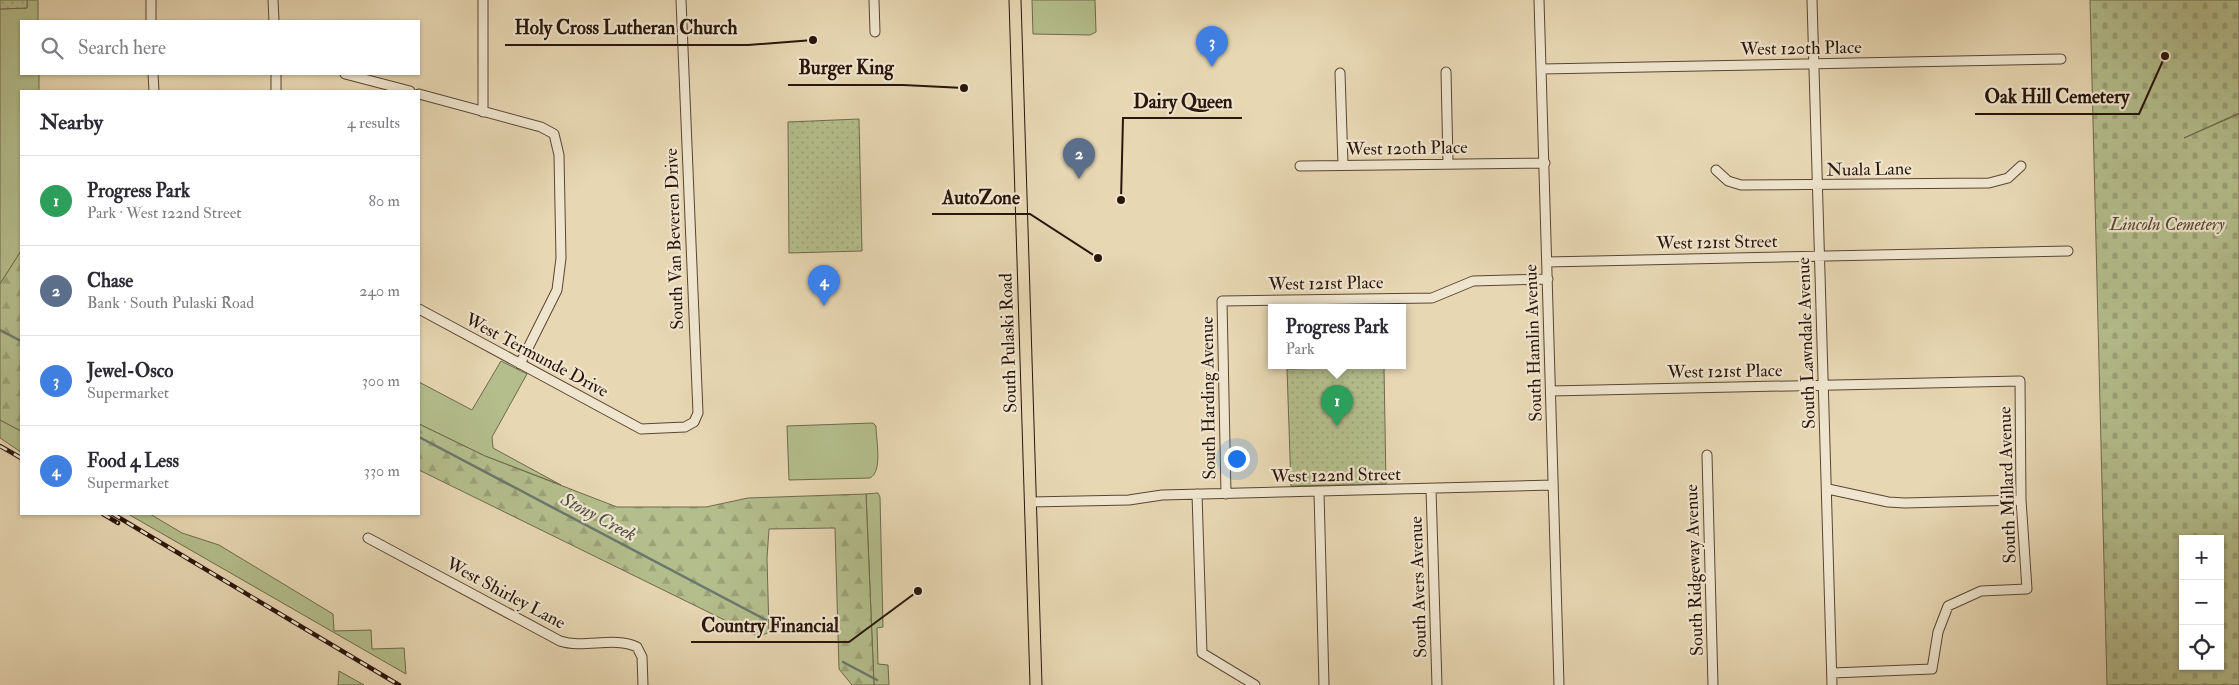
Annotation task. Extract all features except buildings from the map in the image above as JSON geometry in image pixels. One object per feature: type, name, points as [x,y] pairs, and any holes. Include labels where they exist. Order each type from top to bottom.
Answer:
[{"type":"main road","name":"South Pulaski Road","points":[[1015,0],[1036,685]]},
{"type":"street","points":[[151,0],[151,20]]},
{"type":"street","points":[[273,0],[274,20]]},
{"type":"street","points":[[483,0],[483,112]]},
{"type":"street","name":"South Van Beveren Drive","points":[[641,429],[685,427],[694,422],[698,413],[681,0]]},
{"type":"street","points":[[874,0],[875,32]]},
{"type":"street","name":"South Hamlin Avenue","points":[[1539,0],[1559,685]]},
{"type":"street","name":"South Lawndale Avenue","points":[[1812,0],[1828,489],[1832,685]]},
{"type":"street","name":"West 120th Place","points":[[1542,69],[2061,59]]},
{"type":"street","points":[[1446,72],[1448,163]]},
{"type":"street","points":[[1340,74],[1343,165]]},
{"type":"street","points":[[153,75],[154,90]]},
{"type":"street","points":[[276,75],[276,90]]},
{"type":"street","points":[[349,75],[406,90]]},
{"type":"street","points":[[420,94],[541,127],[554,134],[559,155],[561,258],[557,290],[520,364]]},
{"type":"street","name":"West 120th Place","points":[[1300,166],[1545,163]]},
{"type":"street","name":"Nuala Lane","points":[[1716,170],[1728,180],[1741,185],[1818,186],[1990,183],[2008,178],[2021,166]]},
{"type":"street","name":"West 121st Street","points":[[1547,262],[2068,252]]},
{"type":"street","name":"West 121st Place","points":[[1222,301],[1432,298],[1473,281],[1548,279]]},
{"type":"street","name":"South Harding Avenue","points":[[1222,301],[1226,494]]},
{"type":"street","name":"West Termunde Drive","points":[[420,310],[641,429]]},
{"type":"street","name":"West 121st Place","points":[[1551,391],[2020,380]]},
{"type":"street","name":"South Millard Avenue","points":[[1832,673],[1932,669],[1938,632],[1948,606],[1981,591],[2027,589],[2022,500],[2020,380]]},
{"type":"street","name":"South Ridgeway Avenue","points":[[1707,455],[1714,685]]},
{"type":"street","name":"West 122nd Street","points":[[1030,502],[1129,500],[1162,495],[1553,485]]},
{"type":"street","name":"South Avers Avenue","points":[[1431,489],[1437,685]]},
{"type":"street","points":[[1828,489],[1888,502],[1905,503],[2022,500]]},
{"type":"street","points":[[1319,492],[1324,685]]},
{"type":"street","name":"South Harding Avenue","points":[[1197,494],[1202,653],[1255,685]]},
{"type":"street","name":"West Shirley Lane","points":[[368,538],[560,641],[573,644],[623,643],[637,647],[642,657],[643,685]]},
{"type":"green space","points":[[0,0],[27,0],[27,8],[0,9]]},
{"type":"green space","points":[[27,0],[38,0],[38,20],[20,20],[20,75],[39,75],[39,90],[20,90],[20,253],[0,284],[0,9],[27,8]]},
{"type":"green space","points":[[1032,0],[1095,0],[1096,32],[1090,35],[1033,34]]},
{"type":"green space","name":"Lincoln Cemetery","points":[[2090,0],[2239,0],[2239,113],[2184,138],[2239,114],[2239,685],[2107,685]]},
{"type":"green space","points":[[859,119],[862,251],[789,253],[788,122]]},
{"type":"green space","points":[[20,253],[20,430],[0,420],[0,284]]},
{"type":"green space","points":[[501,361],[527,374],[492,437],[493,448],[561,485],[485,456],[420,424],[420,383],[472,410]]},
{"type":"green space","points":[[1287,369],[1384,369],[1386,484],[1291,486]]},
{"type":"green space","points":[[0,420],[20,430],[20,451],[0,438]]},
{"type":"green space","points":[[873,423],[876,426],[878,462],[874,474],[870,478],[789,480],[787,426]]},
{"type":"green space","points":[[420,424],[485,456],[617,507],[706,507],[748,498],[866,494],[874,685],[852,685],[839,669],[835,528],[769,529],[767,558],[769,632],[759,637],[420,470]]},
{"type":"green space","points":[[878,493],[880,497],[883,627],[877,628],[878,664],[888,665],[889,685],[874,685],[866,494]]},
{"type":"green space","points":[[130,515],[152,515],[182,533],[219,545],[333,614],[334,631],[371,630],[372,649],[404,648],[406,674]]},
{"type":"green space","points":[[339,671],[364,685],[338,685]]},
{"type":"waterway","name":"Stony Creek","points":[[0,330],[20,340]]},
{"type":"waterway","name":"Stony Creek","points":[[420,438],[766,620]]},
{"type":"waterway","name":"Stony Creek","points":[[843,662],[877,680]]},
{"type":"railway","points":[[0,446],[20,457]]},
{"type":"railway","points":[[105,515],[118,523]]},
{"type":"railway","points":[[115,515],[399,685]]},
{"type":"place","name":"Holy Cross Lutheran Church","points":[[813,40]]},
{"type":"place","name":"Oak Hill Cemetery","points":[[2165,56]]},
{"type":"place","name":"Jewel-Osco","points":[[1212,67]]},
{"type":"place","name":"Burger King","points":[[964,88]]},
{"type":"place","name":"Chase","points":[[1079,179]]},
{"type":"place","name":"Dairy Queen","points":[[1121,200]]},
{"type":"place","name":"AutoZone","points":[[1098,258]]},
{"type":"place","name":"Food 4 Less","points":[[824,306]]},
{"type":"place","name":"Progress Park","points":[[1337,426]]},
{"type":"place","name":"Country Financial","points":[[918,591]]}]
